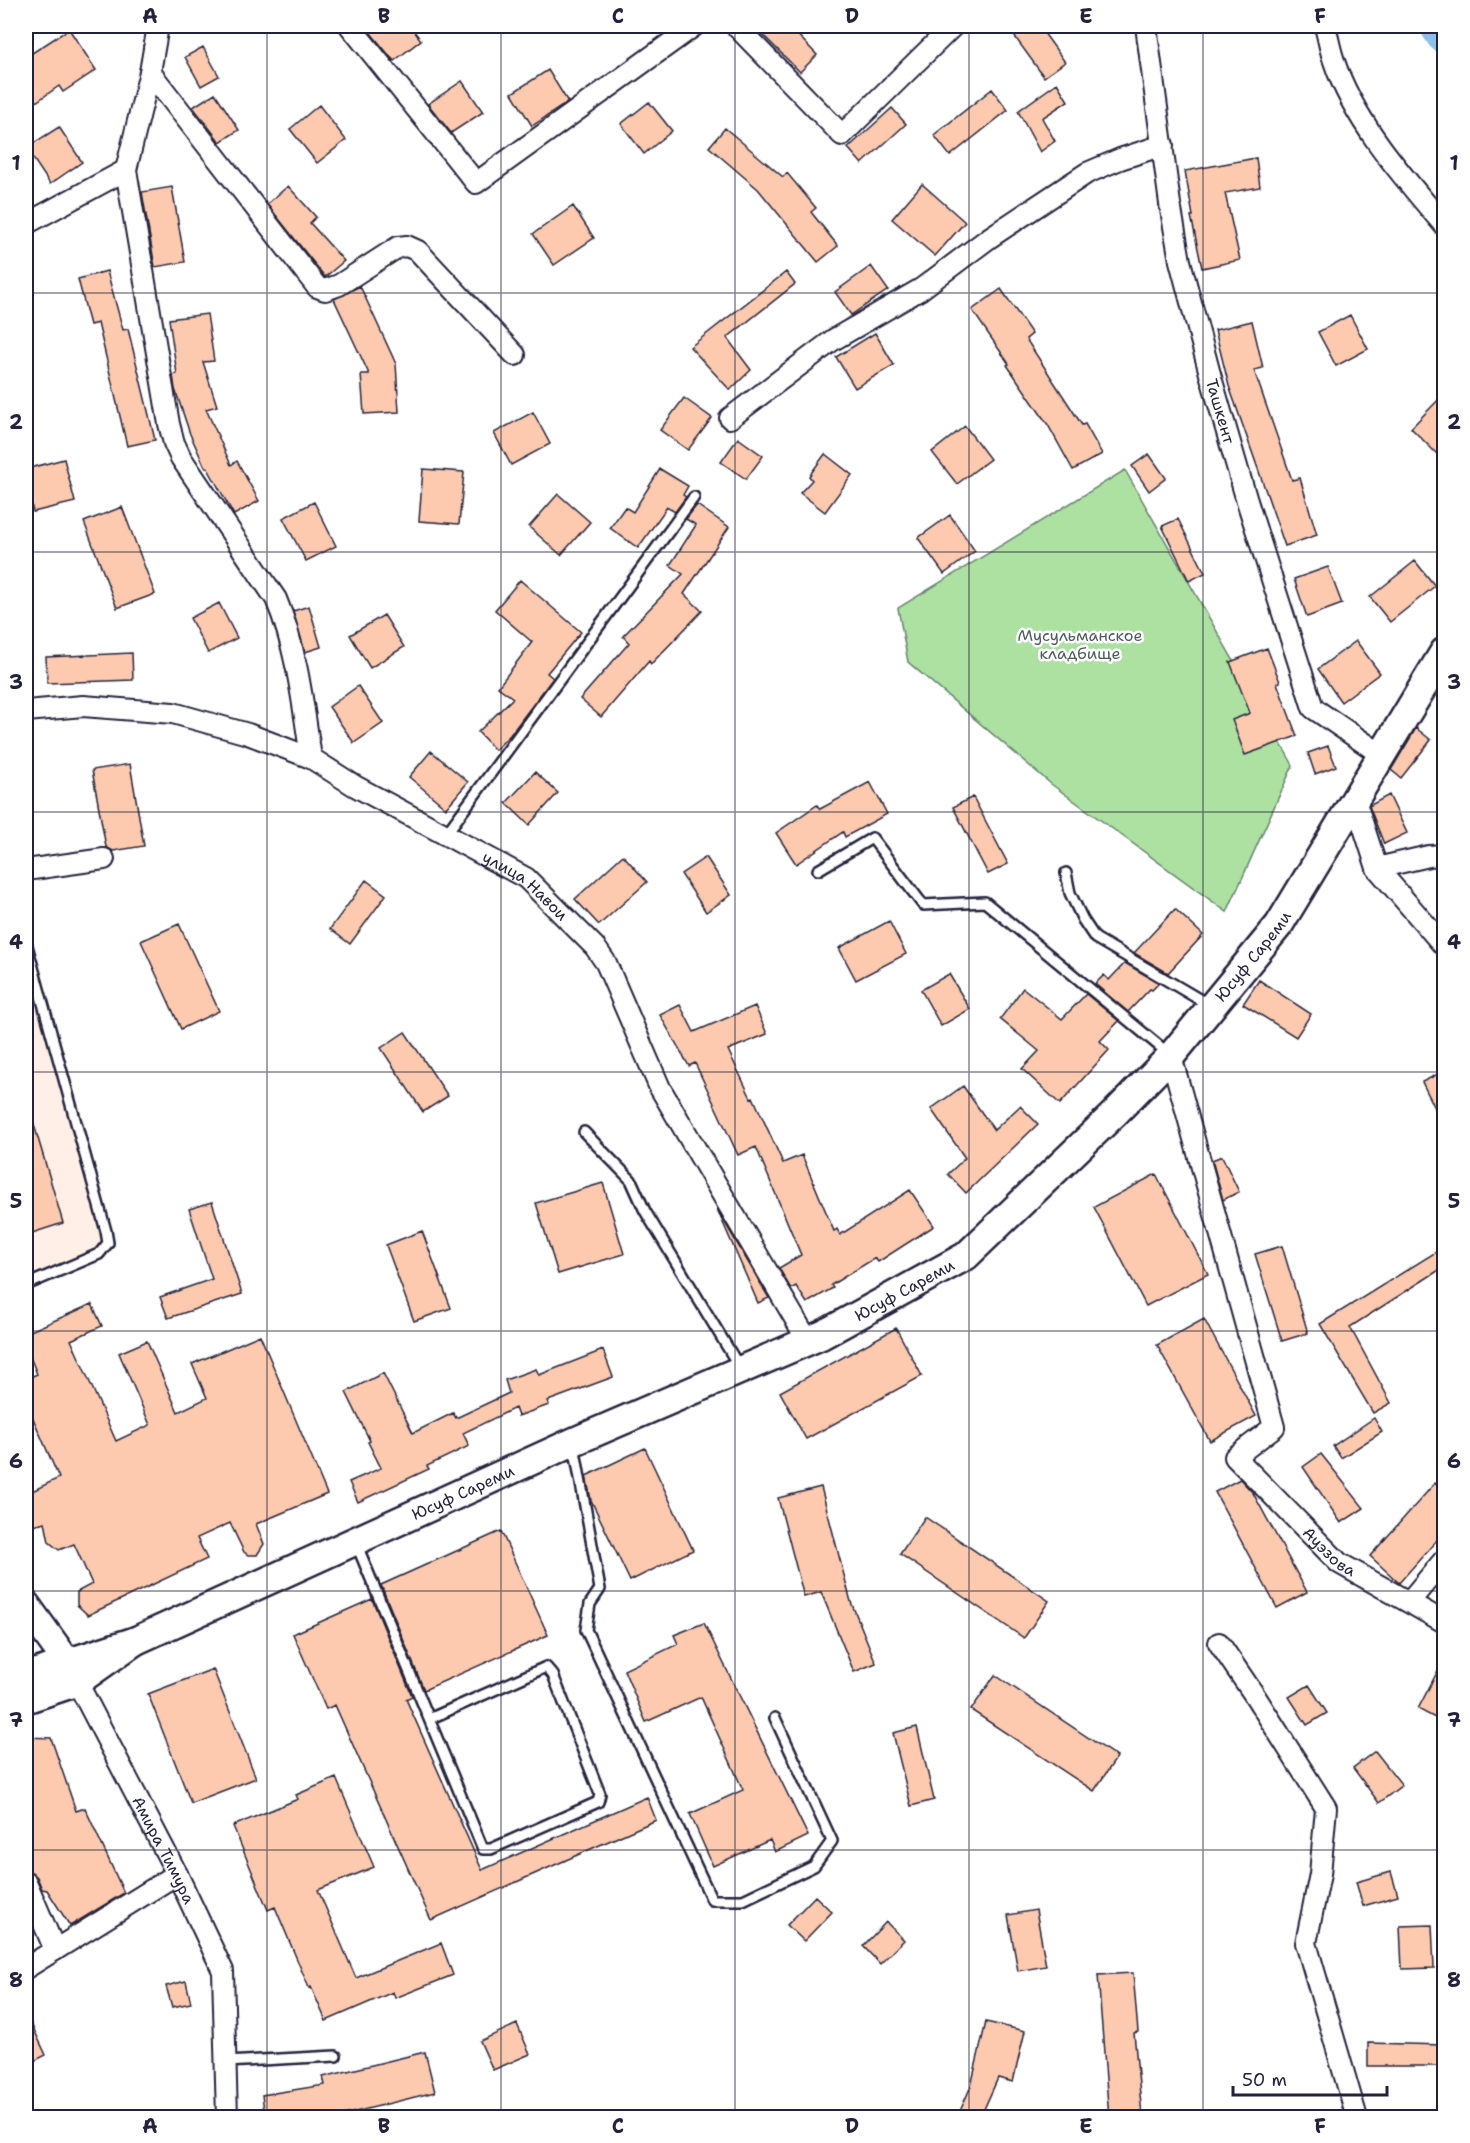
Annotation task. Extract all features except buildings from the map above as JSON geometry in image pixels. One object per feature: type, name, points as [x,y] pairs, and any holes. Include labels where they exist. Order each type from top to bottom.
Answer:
[{"type":"main road","name":"Юсуф Сареми","points":[[26,1699],[72,1672],[135,1641],[573,1443],[808,1341],[966,1256],[1171,1056],[1279,925],[1444,652]]},
{"type":"main road","name":"Амира Тимура","points":[[26,1605],[72,1672]]},
{"type":"main road","name":"Юсуф Сареми","points":[[26,1676],[72,1672]]},
{"type":"street","points":[[158,26],[150,72],[126,170],[174,443],[181,458],[276,599],[283,616],[301,686],[311,758]]},
{"type":"street","points":[[350,26],[476,183],[694,26]]},
{"type":"street","points":[[736,26],[842,135],[953,26]]},
{"type":"street","name":"Ташкент","points":[[1146,26],[1180,261],[1247,501],[1313,708],[1382,755]]},
{"type":"street","points":[[1325,26],[1334,62],[1359,115],[1404,178],[1444,225]]},
{"type":"street","points":[[150,72],[317,287],[325,290],[339,285],[398,247],[407,246],[418,251],[515,355]]},
{"type":"street","points":[[730,418],[833,340],[921,289],[989,238],[1087,173],[1163,145]]},
{"type":"street","points":[[26,224],[126,170]]},
{"type":"street","name":"улица Навои","points":[[26,711],[83,706],[173,713],[248,734],[311,758],[355,786],[526,878],[595,947],[606,963],[660,1088],[808,1341]]},
{"type":"street","points":[[1355,800],[1377,868],[1444,946]]},
{"type":"street","points":[[1377,868],[1429,856],[1444,855]]},
{"type":"street","points":[[26,870],[104,859]]},
{"type":"street","name":"Ауэзова","points":[[1171,1056],[1274,1427],[1235,1457],[1339,1563],[1444,1622]]},
{"type":"street","points":[[1409,1602],[1444,1560]]},
{"type":"street","points":[[1219,1643],[1256,1696],[1326,1808],[1320,1874],[1306,1943],[1358,2118]]},
{"type":"street","name":"Амира Тимура","points":[[72,1672],[177,1874],[223,1971],[227,2118]]},
{"type":"street","points":[[26,1968],[177,1874]]},
{"type":"street","points":[[26,1882],[55,1950]]},
{"type":"lane","points":[[446,834],[694,497]]},
{"type":"lane","points":[[818,870],[872,838],[923,906],[985,902],[1171,1056]]},
{"type":"lane","points":[[1066,873],[1070,893],[1095,938],[1211,1006]]},
{"type":"lane","points":[[26,942],[108,1243],[99,1254],[26,1285]]},
{"type":"lane","points":[[584,1132],[631,1180],[645,1211],[742,1370]]},
{"type":"lane","points":[[573,1443],[600,1589],[590,1604],[586,1630],[712,1900],[743,1900],[814,1866],[832,1841],[775,1718]]},
{"type":"lane","points":[[356,1541],[429,1719],[483,1849],[491,1849],[598,1802],[600,1794],[552,1675],[546,1667],[429,1719]]},
{"type":"lane","points":[[226,2061],[336,2055]]},
{"type":"shaded area","points":[[26,938],[109,1249],[26,1278]]},
{"type":"green space","name":"Мусульманское кладбище","points":[[1125,470],[1293,765],[1227,912],[1051,784],[908,662],[898,608]]},
{"type":"waterway","points":[[1439,26],[1444,34]]}]
